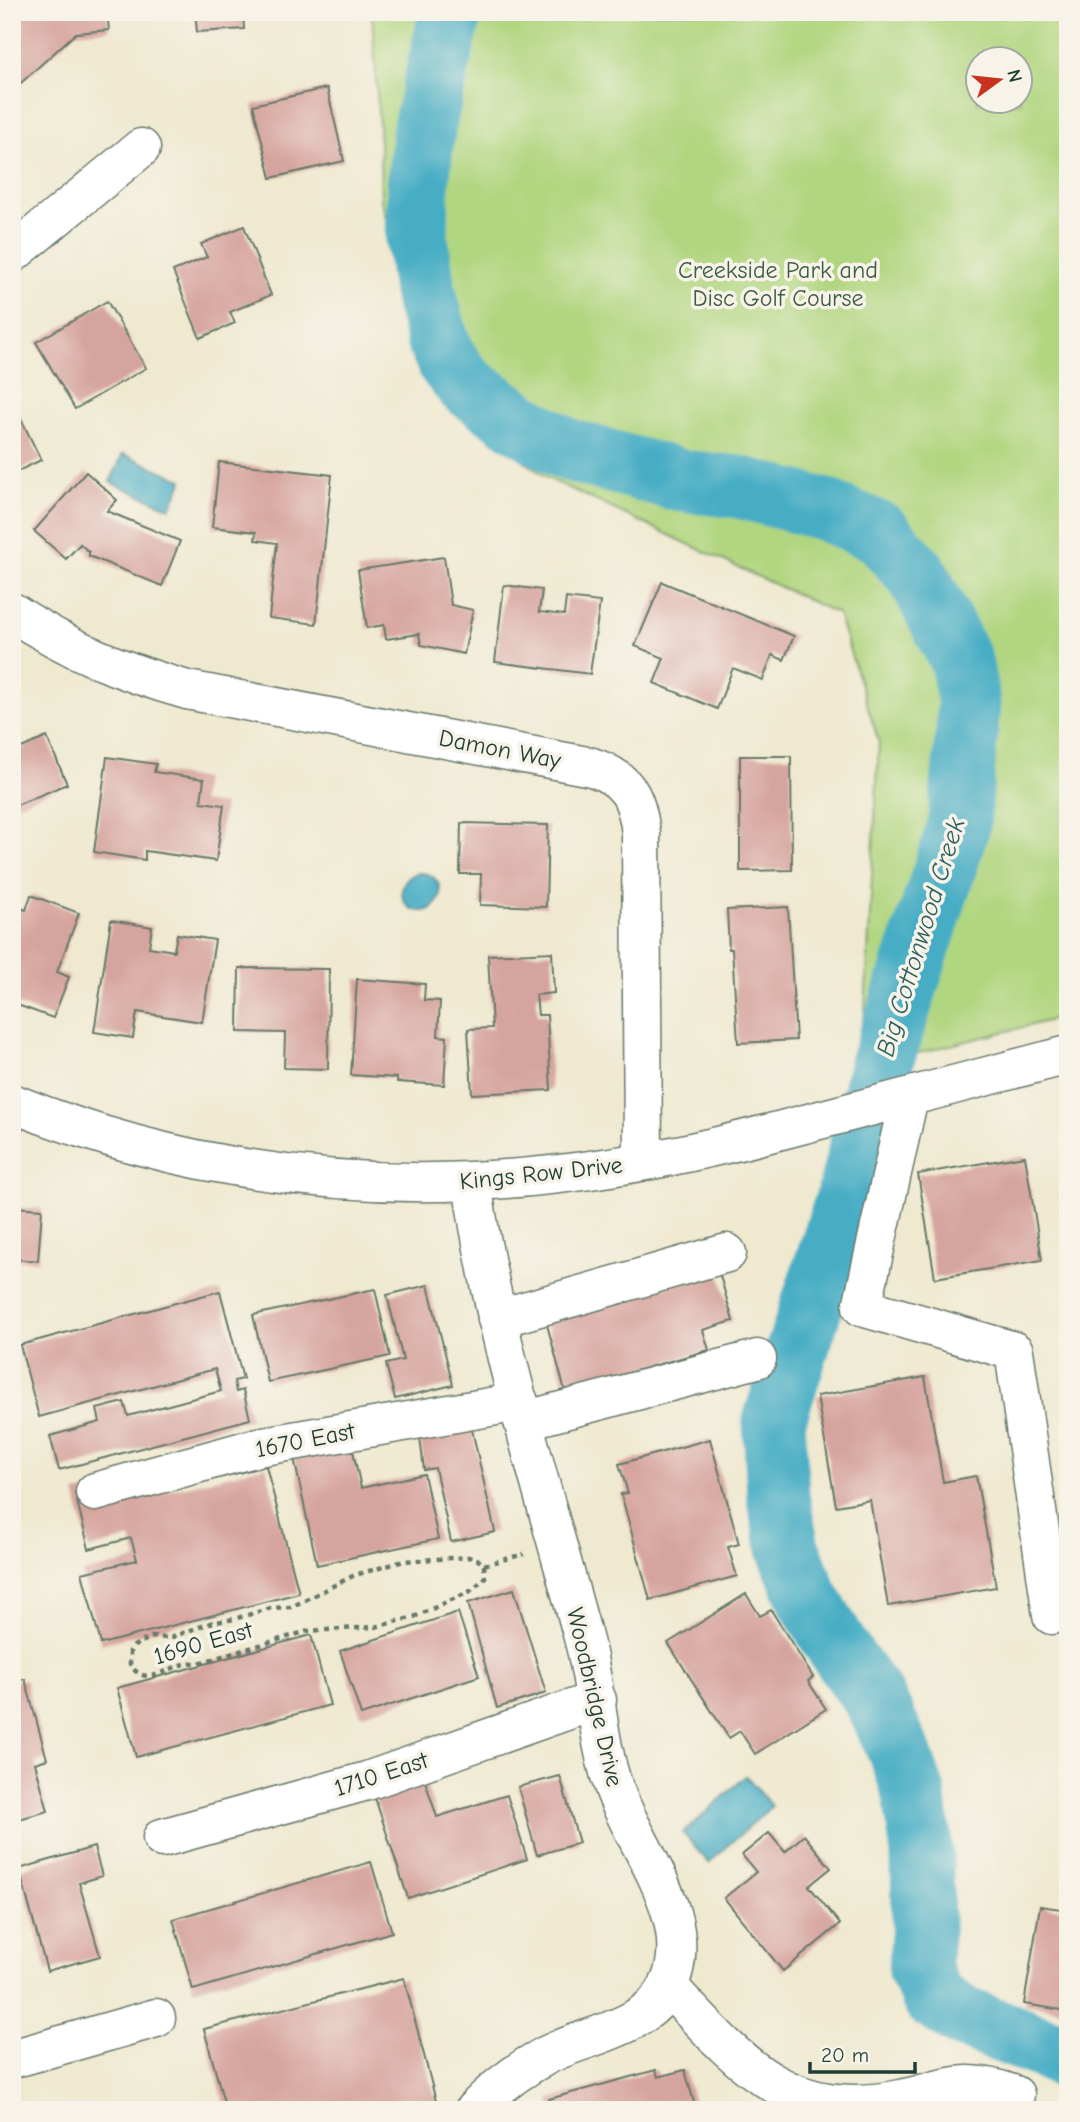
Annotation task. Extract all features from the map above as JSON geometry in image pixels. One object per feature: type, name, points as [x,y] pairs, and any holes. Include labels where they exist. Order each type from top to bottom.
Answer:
[{"type":"street","points":[[12,254],[141,148]]},
{"type":"street","name":"Damon Way","points":[[12,612],[45,634],[90,658],[187,690],[592,767],[602,770],[621,783],[629,790],[634,800],[641,834],[643,1161]]},
{"type":"street","name":"Kings Row Drive","points":[[12,1103],[154,1151],[221,1165],[290,1176],[352,1181],[472,1182],[559,1174],[643,1161],[764,1135],[1068,1055]]},
{"type":"street","points":[[909,1097],[862,1307],[1014,1351],[1052,1615]]},
{"type":"street","name":"Woodbridge Drive","points":[[472,1182],[479,1233],[497,1319],[589,1659],[610,1777],[667,1901],[675,1927],[677,1956],[668,1986]]},
{"type":"street","points":[[497,1319],[727,1253]]},
{"type":"street","name":"1670 East","points":[[95,1492],[258,1447],[521,1412],[757,1359]]},
{"type":"street","name":"1710 East","points":[[162,1838],[366,1781],[597,1700]]},
{"type":"street","points":[[474,2110],[523,2069],[574,2043],[637,2018],[668,1986],[743,2063],[771,2084],[815,2101],[858,2106],[951,2086],[974,2084],[1015,2095]]},
{"type":"street","points":[[12,2059],[156,2018]]},
{"type":"path","name":"1690 East","points":[[484,1565],[522,1555]]},
{"type":"path","name":"1690 East","points":[[468,1557],[477,1559],[484,1565],[485,1578],[469,1592],[414,1617],[375,1627],[308,1631],[199,1663],[184,1663],[155,1676],[141,1675],[130,1664],[130,1651],[146,1639],[170,1638],[210,1623],[271,1608],[291,1607],[355,1575],[404,1561],[468,1557]]},
{"type":"green space","name":"Creekside Park and Disc Golf Course","points":[[372,12],[1068,12],[1068,1016],[862,1067],[879,742],[838,614],[547,478],[432,391],[381,200]]},
{"type":"water","points":[[123,454],[183,480],[170,508],[110,482]]},
{"type":"water","points":[[421,873],[435,878],[440,892],[435,906],[421,911],[407,906],[402,892],[407,878]]},
{"type":"water","points":[[746,1776],[772,1806],[709,1863],[683,1833]]},
{"type":"building","points":[[14,12],[107,12],[109,30],[76,33],[12,91],[12,29],[21,20]]},
{"type":"building","points":[[195,12],[243,12],[244,29],[197,32]]},
{"type":"building","points":[[327,88],[344,161],[271,178],[253,105]]},
{"type":"building","points":[[244,226],[271,295],[230,312],[235,323],[200,338],[173,271],[207,257],[201,244]]},
{"type":"building","points":[[107,301],[146,368],[75,409],[36,342]]},
{"type":"building","points":[[12,400],[41,460],[12,474]]},
{"type":"building","points":[[219,462],[332,475],[316,624],[269,618],[277,543],[255,540],[256,532],[212,527]]},
{"type":"building","points":[[86,472],[117,500],[107,511],[180,541],[162,586],[89,556],[89,552],[80,544],[66,559],[34,531]]},
{"type":"building","points":[[444,557],[451,605],[473,610],[464,654],[421,645],[419,634],[386,639],[384,625],[367,628],[358,570]]},
{"type":"building","points":[[662,582],[794,636],[784,660],[772,655],[763,680],[733,668],[717,709],[654,683],[664,658],[635,646]]},
{"type":"building","points":[[504,585],[542,590],[539,612],[564,615],[566,598],[600,602],[590,674],[495,662]]},
{"type":"building","points":[[47,737],[67,784],[12,807],[12,752]]},
{"type":"building","points":[[740,756],[791,756],[792,870],[740,871]]},
{"type":"building","points":[[107,757],[156,764],[154,772],[204,779],[201,802],[224,805],[216,861],[145,851],[145,860],[94,852]]},
{"type":"building","points":[[461,823],[548,825],[546,907],[480,905],[481,874],[460,874]]},
{"type":"building","points":[[31,895],[79,913],[57,972],[69,977],[53,1018],[12,1003],[12,905],[26,910]]},
{"type":"building","points":[[788,907],[796,1040],[738,1043],[727,910]]},
{"type":"building","points":[[111,920],[152,927],[149,947],[174,951],[177,934],[215,940],[202,1022],[137,1012],[133,1038],[94,1032]]},
{"type":"building","points":[[552,952],[554,993],[536,995],[538,1015],[547,1015],[551,1090],[472,1094],[468,1029],[492,1028],[488,955]]},
{"type":"building","points":[[239,968],[329,969],[328,1069],[284,1068],[285,1033],[238,1032]]},
{"type":"building","points":[[357,979],[425,984],[424,1000],[440,1001],[438,1036],[447,1037],[444,1085],[351,1075]]},
{"type":"building","points":[[1025,1156],[1042,1260],[935,1278],[918,1174]]},
{"type":"building","points":[[12,1207],[42,1209],[38,1261],[12,1259]]},
{"type":"building","points":[[719,1272],[733,1321],[703,1330],[709,1350],[565,1391],[546,1321]]},
{"type":"building","points":[[428,1285],[453,1385],[395,1399],[386,1364],[403,1360],[387,1295]]},
{"type":"building","points":[[375,1289],[390,1356],[268,1382],[253,1315]]},
{"type":"building","points":[[220,1291],[243,1379],[234,1381],[236,1392],[243,1390],[250,1419],[59,1470],[50,1436],[100,1422],[97,1409],[124,1402],[128,1416],[221,1391],[215,1369],[39,1417],[20,1345]]},
{"type":"building","points":[[925,1377],[943,1482],[976,1476],[996,1587],[888,1606],[870,1500],[836,1506],[817,1396]]},
{"type":"building","points":[[471,1425],[495,1532],[451,1542],[435,1468],[424,1470],[420,1437]]},
{"type":"building","points":[[710,1439],[739,1544],[728,1547],[737,1576],[650,1600],[621,1494],[628,1493],[619,1464]]},
{"type":"building","points":[[352,1446],[361,1488],[424,1474],[438,1539],[317,1565],[294,1458]]},
{"type":"building","points":[[266,1466],[299,1593],[101,1644],[82,1573],[137,1560],[131,1538],[89,1549],[75,1493],[91,1490],[95,1509]]},
{"type":"building","points":[[514,1589],[546,1693],[497,1708],[468,1603]]},
{"type":"building","points":[[746,1594],[760,1616],[771,1610],[813,1677],[808,1681],[826,1709],[755,1754],[740,1731],[729,1738],[668,1643]]},
{"type":"building","points":[[458,1612],[479,1676],[361,1715],[340,1651]]},
{"type":"building","points":[[311,1635],[330,1705],[136,1757],[117,1688]]},
{"type":"building","points":[[25,1679],[47,1759],[35,1763],[48,1811],[12,1821],[12,1682]]},
{"type":"building","points":[[560,1776],[579,1843],[537,1855],[518,1787]]},
{"type":"building","points":[[425,1781],[437,1817],[507,1795],[527,1859],[408,1898],[375,1798]]},
{"type":"building","points":[[769,1833],[785,1852],[804,1835],[831,1868],[809,1886],[840,1924],[783,1971],[724,1898],[756,1872],[742,1855]]},
{"type":"building","points":[[94,1847],[102,1876],[79,1883],[100,1956],[47,1971],[19,1869]]},
{"type":"building","points":[[371,1862],[392,1932],[193,1990],[173,1919]]},
{"type":"building","points":[[1040,1906],[1068,1910],[1068,2011],[1024,2004]]},
{"type":"building","points":[[404,1978],[437,2105],[419,2110],[226,2110],[204,2029]]},
{"type":"building","points":[[656,2070],[658,2077],[685,2070],[696,2110],[552,2110],[549,2099]]},
{"type":"waterway","name":"Big Cottonwood Creek","points":[[451,12],[424,128],[418,183],[417,239],[424,290],[438,341],[449,364],[466,385],[519,422],[568,450],[682,481],[739,487],[823,509],[880,533],[917,574],[961,661],[969,703],[959,825],[880,1068],[849,1192],[774,1421],[778,1497],[788,1548],[807,1596],[840,1652],[875,1700],[900,1753],[914,1793],[922,1853],[923,1927],[919,1970],[934,1999],[964,2018],[1068,2059]]}]
